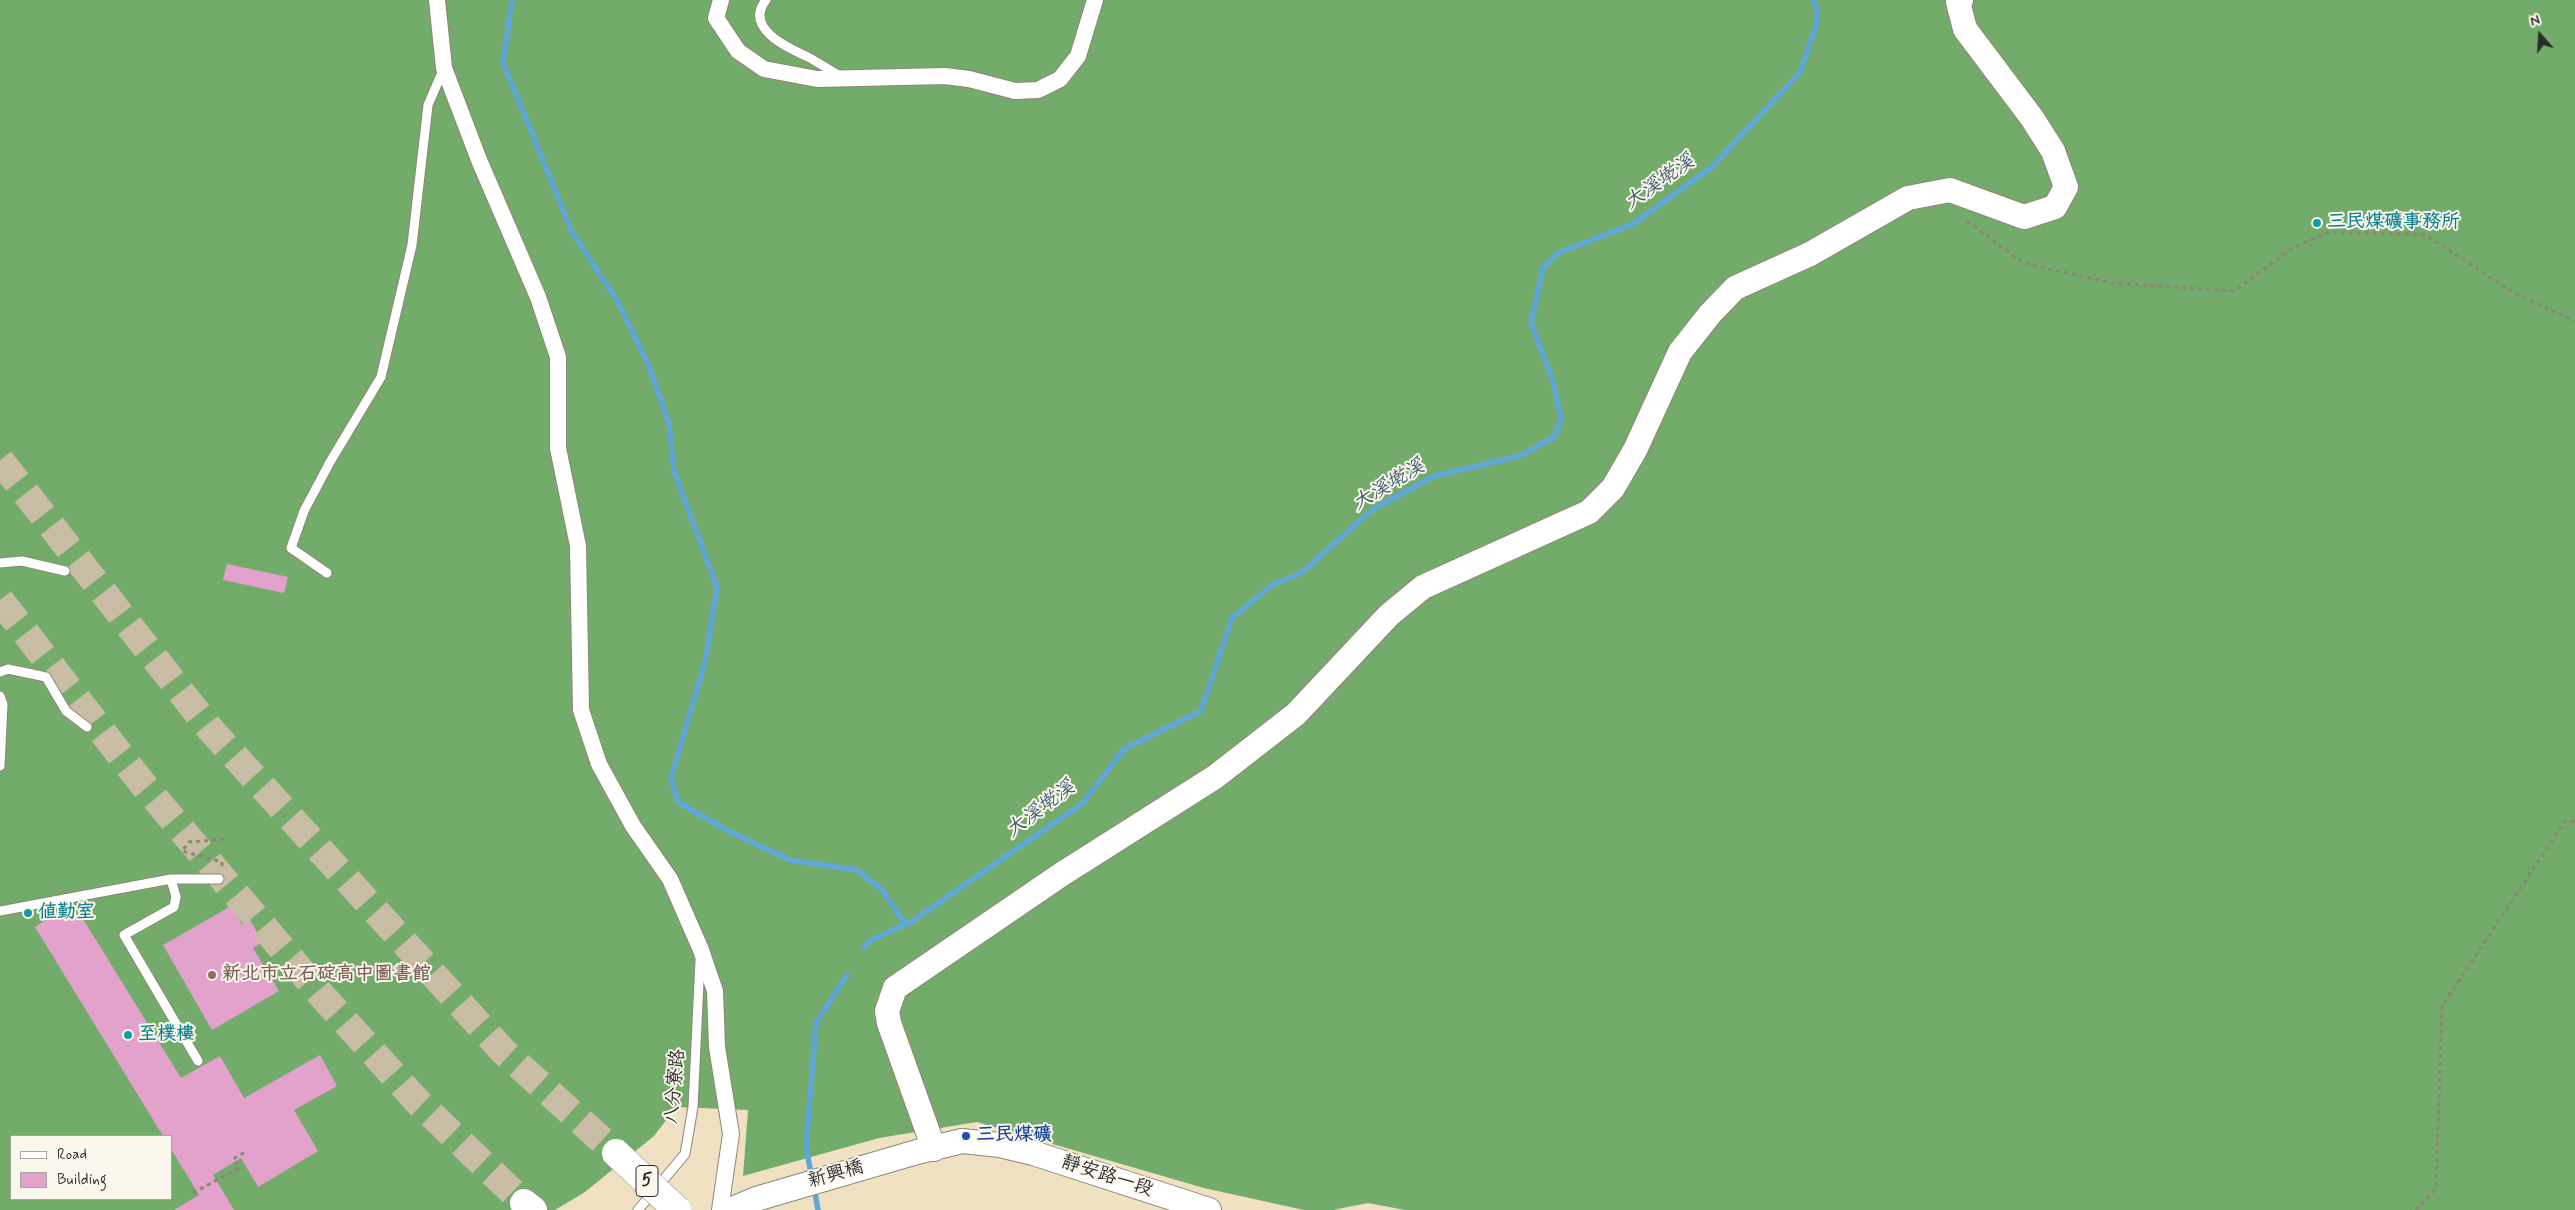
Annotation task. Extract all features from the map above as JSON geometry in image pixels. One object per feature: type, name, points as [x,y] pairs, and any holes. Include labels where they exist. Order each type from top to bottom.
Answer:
[{"type":"highway","name":"5","points":[[616,1153],[677,1210]]},
{"type":"street","points":[[437,0],[444,68],[479,160],[538,296],[558,357],[558,448],[578,546],[581,710],[599,764],[633,826],[670,880],[701,950],[715,991],[718,1047],[731,1134],[720,1210]]},
{"type":"street","points":[[721,0],[716,18],[738,51],[764,69],[817,80],[945,76],[969,79],[1015,91],[1038,90],[1060,78],[1078,56],[1095,0]]},
{"type":"street","points":[[925,1150],[889,1023],[887,1011],[895,988],[1062,874],[1215,777],[1296,714],[1389,615],[1423,586],[1589,512],[1613,488],[1635,450],[1680,352],[1710,314],[1735,288],[1810,254],[1908,198],[1950,190],[2024,217],[2055,208],[2066,187],[2053,152],[2032,118],[1965,29],[1958,2],[1961,0]]},
{"type":"street","name":"靜安路一段","points":[[925,1150],[962,1141],[1000,1144],[1209,1210]]},
{"type":"street","name":"新興橋","points":[[730,1210],[756,1199],[925,1150]]},
{"type":"lane","points":[[766,0],[760,12],[762,22],[770,36],[781,45],[845,78]]},
{"type":"lane","points":[[327,572],[292,548],[308,502],[381,377],[412,245],[428,106],[444,68]]},
{"type":"lane","points":[[0,563],[22,561],[65,571]]},
{"type":"lane","points":[[0,672],[8,669],[46,677],[66,711],[87,727]]},
{"type":"lane","points":[[0,696],[2,704],[0,766]]},
{"type":"lane","points":[[0,911],[171,879],[219,878]]},
{"type":"lane","points":[[171,879],[176,897],[174,907],[124,935],[198,1061]]},
{"type":"lane","name":"八分寮路","points":[[638,1210],[685,1154],[692,1107],[701,950]]},
{"type":"path","points":[[1950,190],[1965,219],[2023,263],[2103,281],[2234,291],[2294,247],[2329,232],[2426,235],[2514,293],[2575,321]]},
{"type":"path","points":[[2416,1210],[2436,1188],[2442,1006],[2565,821],[2575,821]]},
{"type":"path","points":[[219,878],[222,862],[182,851],[189,842],[227,839]]},
{"type":"path","points":[[192,1194],[239,1168],[233,1159],[246,1152]]},
{"type":"green space","points":[[0,0],[2575,0],[2575,1210],[1405,1210],[1368,1203],[1333,1210],[1304,1210],[1204,1188],[977,1122],[879,1138],[743,1176],[748,1110],[676,1107],[654,1136],[585,1192],[555,1210],[0,1210]]},
{"type":"building","points":[[227,564],[288,577],[284,593],[223,580]]},
{"type":"building","points":[[231,906],[242,925],[250,920],[263,942],[253,948],[279,991],[212,1030],[163,945]]},
{"type":"building","points":[[67,907],[74,918],[80,914],[181,1078],[220,1056],[244,1098],[320,1055],[337,1086],[294,1110],[318,1151],[258,1187],[241,1158],[213,1175],[234,1210],[174,1210],[199,1195],[172,1151],[172,1135],[162,1135],[35,927]]},
{"type":"waterway","points":[[512,0],[503,62],[572,232],[618,302],[649,366],[669,424],[674,471],[717,587],[705,662],[671,778],[678,802],[730,832],[790,860],[857,870],[883,891],[905,924]]},
{"type":"waterway","name":"大溪墘溪","points":[[864,948],[869,941],[911,922],[1083,803],[1124,749],[1201,711],[1232,618],[1272,585],[1301,573],[1372,510],[1434,476],[1520,456],[1554,437],[1561,419],[1553,381],[1531,323],[1543,268],[1558,253],[1633,224],[1712,167],[1800,72],[1816,26],[1817,10],[1813,0]]},
{"type":"waterway","name":"大溪墘溪","points":[[812,1178],[806,1148],[816,1023],[847,975]]},
{"type":"waterway","name":"大溪墘溪","points":[[814,1187],[818,1210]]},
{"type":"tunnel","points":[[0,460],[210,729],[503,1051],[616,1153]]},
{"type":"tunnel","points":[[0,600],[142,783],[323,997],[416,1100],[524,1203]]},
{"type":"place","name":"三民煤礦事務所","points":[[2317,223]]},
{"type":"place","name":"值勤室","points":[[28,913]]},
{"type":"place","name":"新北市立石碇高中圖書館","points":[[212,975]]},
{"type":"place","name":"至樸樓","points":[[128,1035]]},
{"type":"place","name":"三民煤礦","points":[[966,1136]]}]
